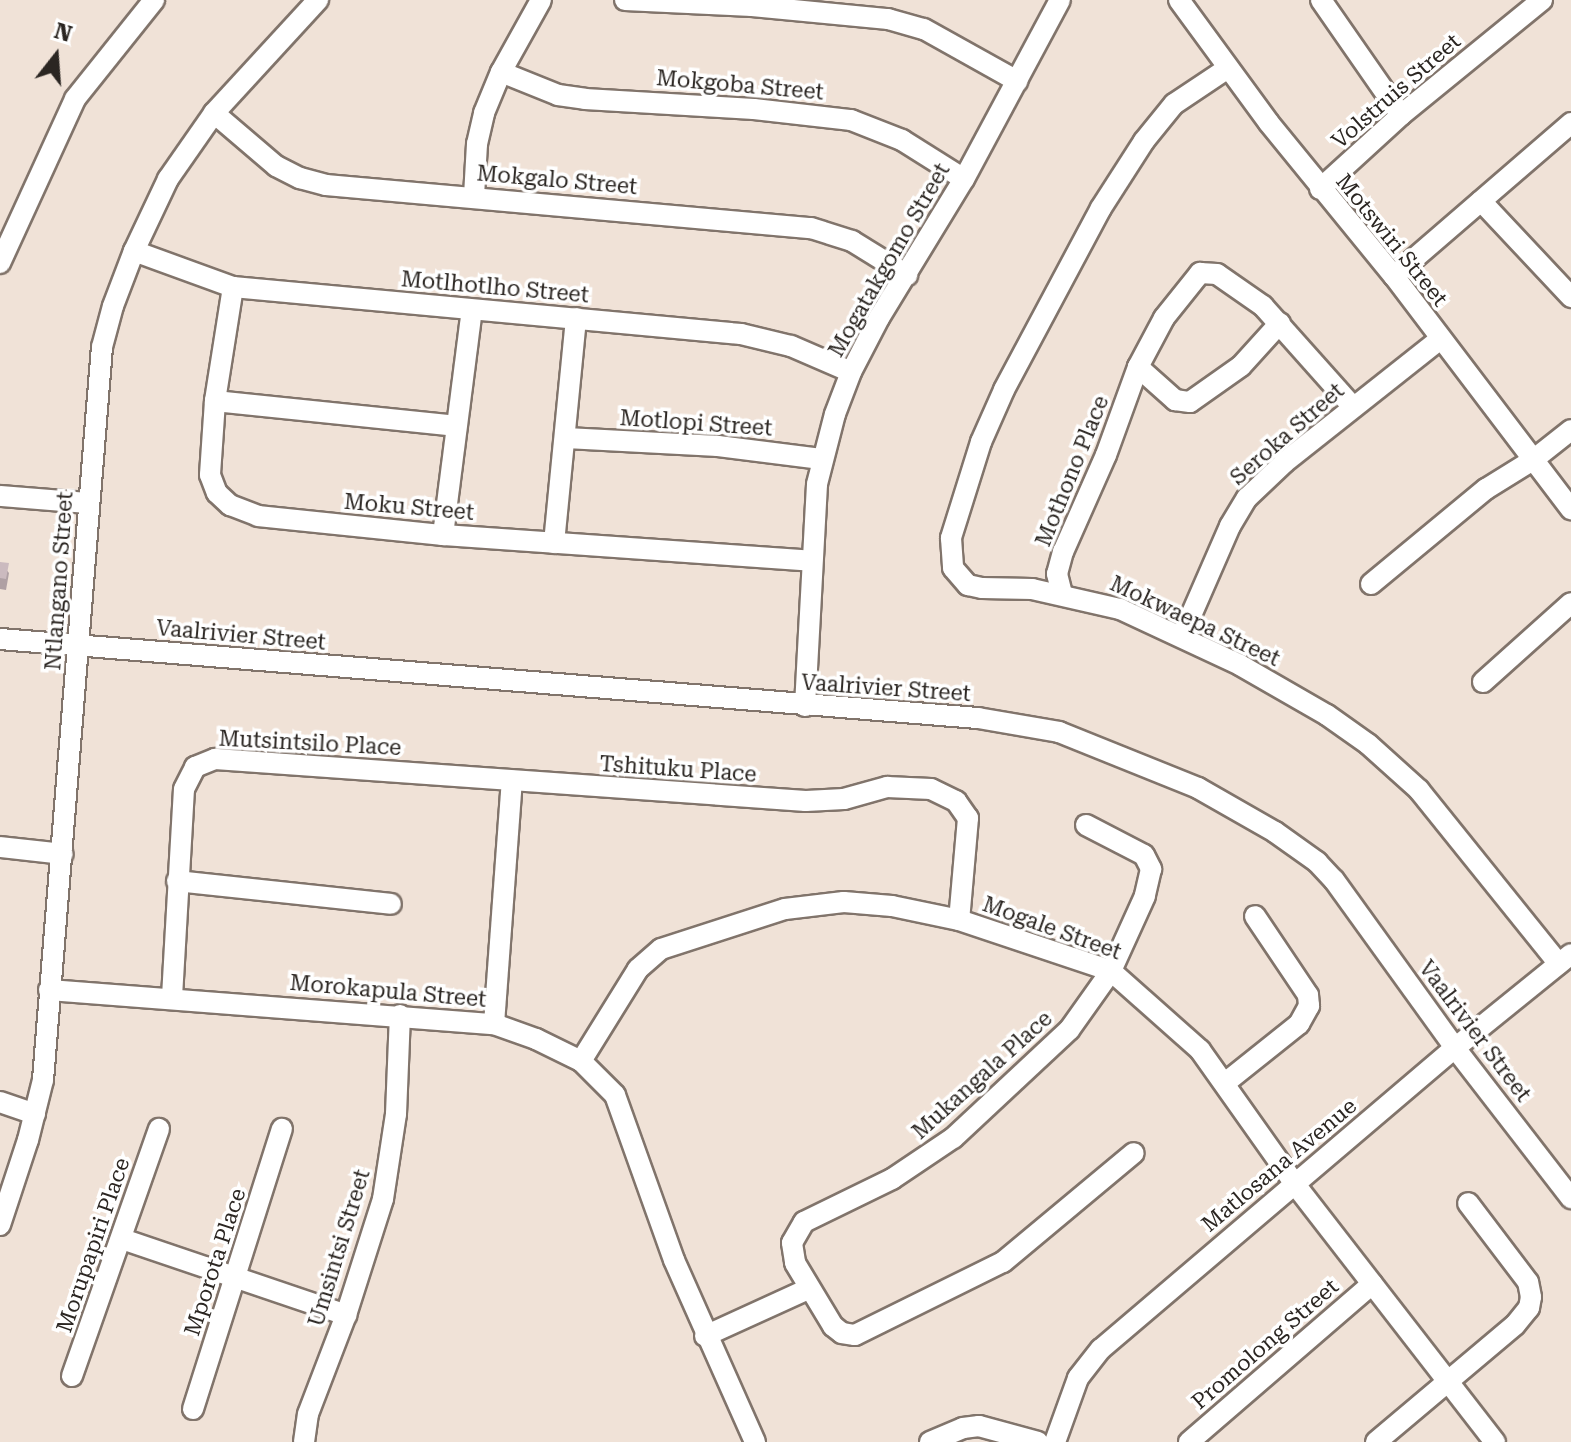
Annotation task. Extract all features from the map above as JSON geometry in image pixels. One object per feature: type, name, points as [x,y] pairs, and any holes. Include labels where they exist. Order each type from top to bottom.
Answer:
[{"type":"street","points":[[0,263],[75,99],[154,0]]},
{"type":"street","name":"Ntlangano Street","points":[[0,1225],[43,1080],[80,646],[87,503],[102,347],[113,306],[134,251],[168,179],[214,113],[318,0]]},
{"type":"street","points":[[474,196],[480,127],[501,72],[541,0]]},
{"type":"street","points":[[625,0],[752,6],[888,19],[924,29],[1017,81]]},
{"type":"street","name":"Mogatakgomo Street","points":[[805,706],[821,459],[851,372],[879,318],[964,179],[1060,0]]},
{"type":"street","name":"Motswiri Street","points":[[1179,0],[1320,189],[1394,276],[1569,503]]},
{"type":"street","points":[[1321,0],[1401,115]]},
{"type":"street","name":"Volstruis Street","points":[[1320,189],[1401,115],[1540,1]]},
{"type":"street","name":"Mokwaepa Street","points":[[1228,68],[1174,104],[1150,133],[1101,208],[1004,390],[964,489],[951,538],[950,556],[958,576],[968,585],[1062,594],[1120,609],[1182,636],[1287,691],[1368,744],[1419,790],[1565,959]]},
{"type":"street","name":"Mokgoba Street","points":[[501,72],[558,95],[585,99],[754,109],[851,120],[902,140],[964,179]]},
{"type":"street","name":"Mokgalo Street","points":[[214,113],[253,149],[300,178],[373,191],[474,196],[811,228],[852,241],[907,275]]},
{"type":"street","points":[[1394,276],[1571,123]]},
{"type":"street","points":[[1481,201],[1571,297]]},
{"type":"street","name":"Motlhotlho Street","points":[[134,251],[233,287],[741,334],[791,346],[851,372]]},
{"type":"street","name":"Mothono Place","points":[[1062,594],[1057,574],[1063,552],[1111,445],[1138,367],[1164,318],[1195,276],[1204,271],[1217,274],[1242,289],[1280,323],[1353,407]]},
{"type":"street","name":"Moku Street","points":[[233,287],[215,401],[210,475],[217,493],[230,505],[258,516],[443,535],[812,561]]},
{"type":"street","points":[[443,535],[472,310]]},
{"type":"street","points":[[554,543],[576,318]]},
{"type":"street","points":[[1138,367],[1175,400],[1190,402],[1241,366],[1280,323]]},
{"type":"street","name":"Seroka Street","points":[[1182,636],[1226,535],[1247,498],[1353,407],[1440,339]]},
{"type":"street","points":[[215,401],[455,426]]},
{"type":"street","points":[[1371,584],[1486,489],[1533,460],[1571,430]]},
{"type":"street","name":"Motlopi Street","points":[[566,438],[718,446],[821,459]]},
{"type":"street","points":[[0,496],[87,503]]},
{"type":"street","points":[[1483,682],[1571,603]]},
{"type":"street","name":"Vaalrivier Street","points":[[0,639],[805,706],[1032,726],[1059,732],[1198,788],[1275,832],[1317,862],[1334,880],[1455,1048],[1571,1198]]},
{"type":"street","name":"Mutsintsilo Place","points":[[172,997],[184,789],[188,774],[204,762],[230,759],[512,781]]},
{"type":"street","points":[[494,1024],[512,781]]},
{"type":"street","name":"Tshituku Place","points":[[512,781],[806,801],[844,799],[887,787],[940,791],[963,808],[970,827],[959,920]]},
{"type":"street","name":"Mukangala Place","points":[[1086,825],[1144,855],[1151,869],[1145,896],[1111,971],[1069,1030],[953,1138],[892,1179],[825,1210],[798,1227],[792,1252],[808,1289],[838,1331],[855,1335],[1003,1262],[1134,1153]]},
{"type":"street","points":[[0,847],[63,854]]},
{"type":"street","points":[[177,881],[391,904]]},
{"type":"street","name":"Mogale Street","points":[[581,1061],[638,969],[661,949],[695,935],[785,909],[844,902],[892,906],[959,920],[1111,971],[1182,1030],[1225,1083],[1294,1183],[1495,1442]]},
{"type":"street","points":[[1225,1083],[1299,1024],[1309,1006],[1308,995],[1255,916]]},
{"type":"street","name":"Matlosana Avenue","points":[[1055,1442],[1078,1378],[1092,1357],[1294,1183],[1565,959]]},
{"type":"street","name":"Morokapula Street","points":[[49,990],[494,1024],[536,1039],[581,1061],[615,1095],[705,1336],[755,1442]]},
{"type":"street","name":"Umsintsi Street","points":[[304,1442],[308,1414],[346,1315],[383,1199],[391,1156],[400,1015]]},
{"type":"street","points":[[0,1102],[35,1114]]},
{"type":"street","name":"Morupapiri Place","points":[[72,1376],[159,1129]]},
{"type":"street","name":"Mporota Place","points":[[193,1409],[282,1129]]},
{"type":"street","points":[[1376,1442],[1522,1318],[1531,1297],[1528,1282],[1468,1203]]},
{"type":"street","points":[[122,1239],[346,1315]]},
{"type":"street","name":"Promolong Street","points":[[1189,1442],[1372,1284]]},
{"type":"street","points":[[705,1336],[808,1289]]},
{"type":"street","points":[[930,1442],[963,1428],[979,1426],[1038,1442]]},
{"type":"building","points":[[0,562],[9,563],[6,579],[0,578]]}]
